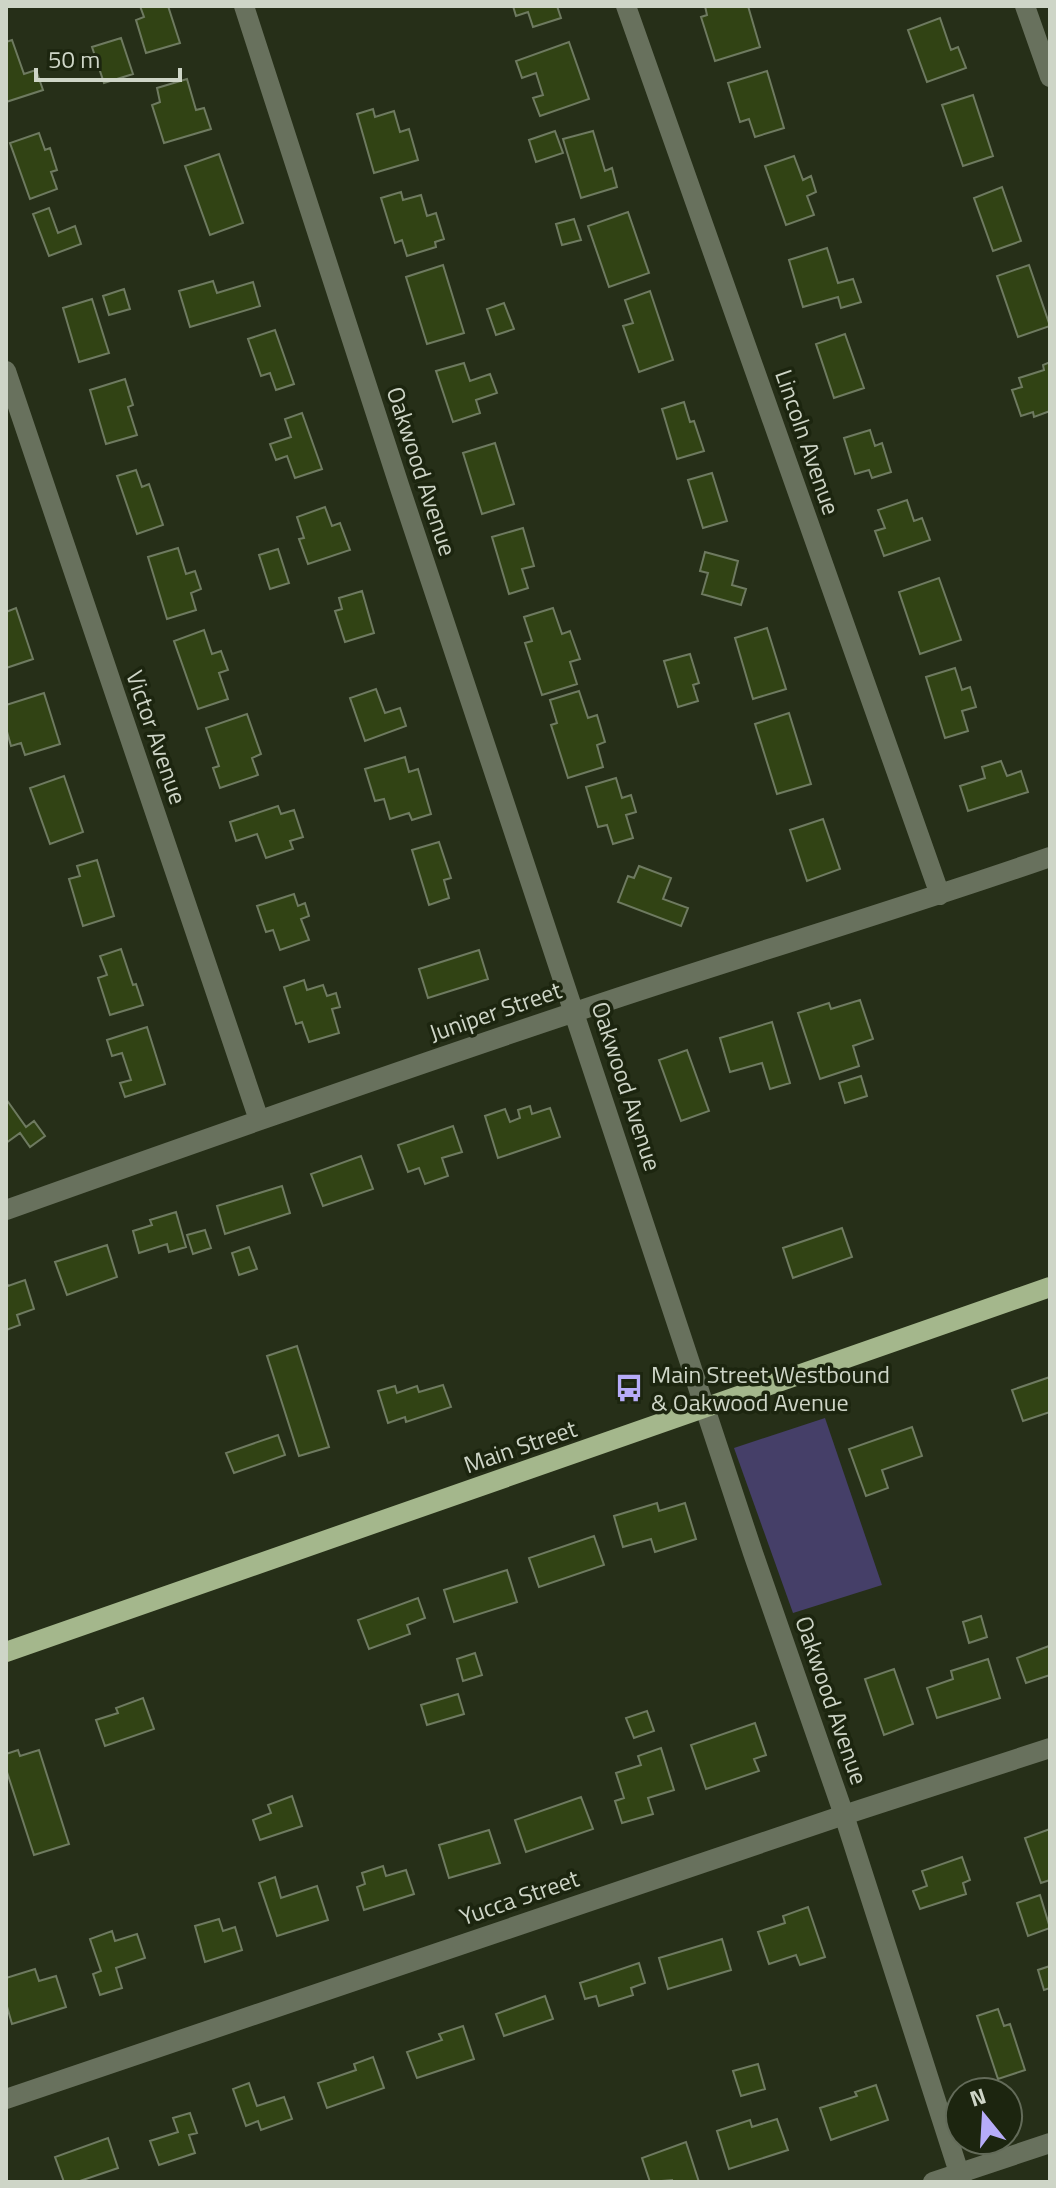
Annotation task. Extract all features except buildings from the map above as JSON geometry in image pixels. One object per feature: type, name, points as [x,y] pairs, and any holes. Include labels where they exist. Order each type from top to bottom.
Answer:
[{"type":"main road","name":"Main Street","points":[[6,1652],[1050,1287]]},
{"type":"street","name":"Oakwood Avenue","points":[[244,6],[399,485],[705,1409],[844,1815],[961,2178]]},
{"type":"street","name":"Lincoln Avenue","points":[[626,6],[940,895]]},
{"type":"street","points":[[1025,6],[1050,77]]},
{"type":"street","name":"Victor Avenue","points":[[6,371],[259,1120]]},
{"type":"street","name":"Juniper Street","points":[[6,1210],[575,1012],[1050,857]]},
{"type":"street","name":"Yucca Street","points":[[6,2099],[1050,1748]]},
{"type":"street","points":[[933,2182],[961,2178],[1050,2143]]},
{"type":"shaded area","points":[[825,1418],[882,1585],[793,1613],[734,1448]]},
{"type":"place","name":"Main Street Westbound & Oakwood Avenue","points":[[629,1388]]}]
